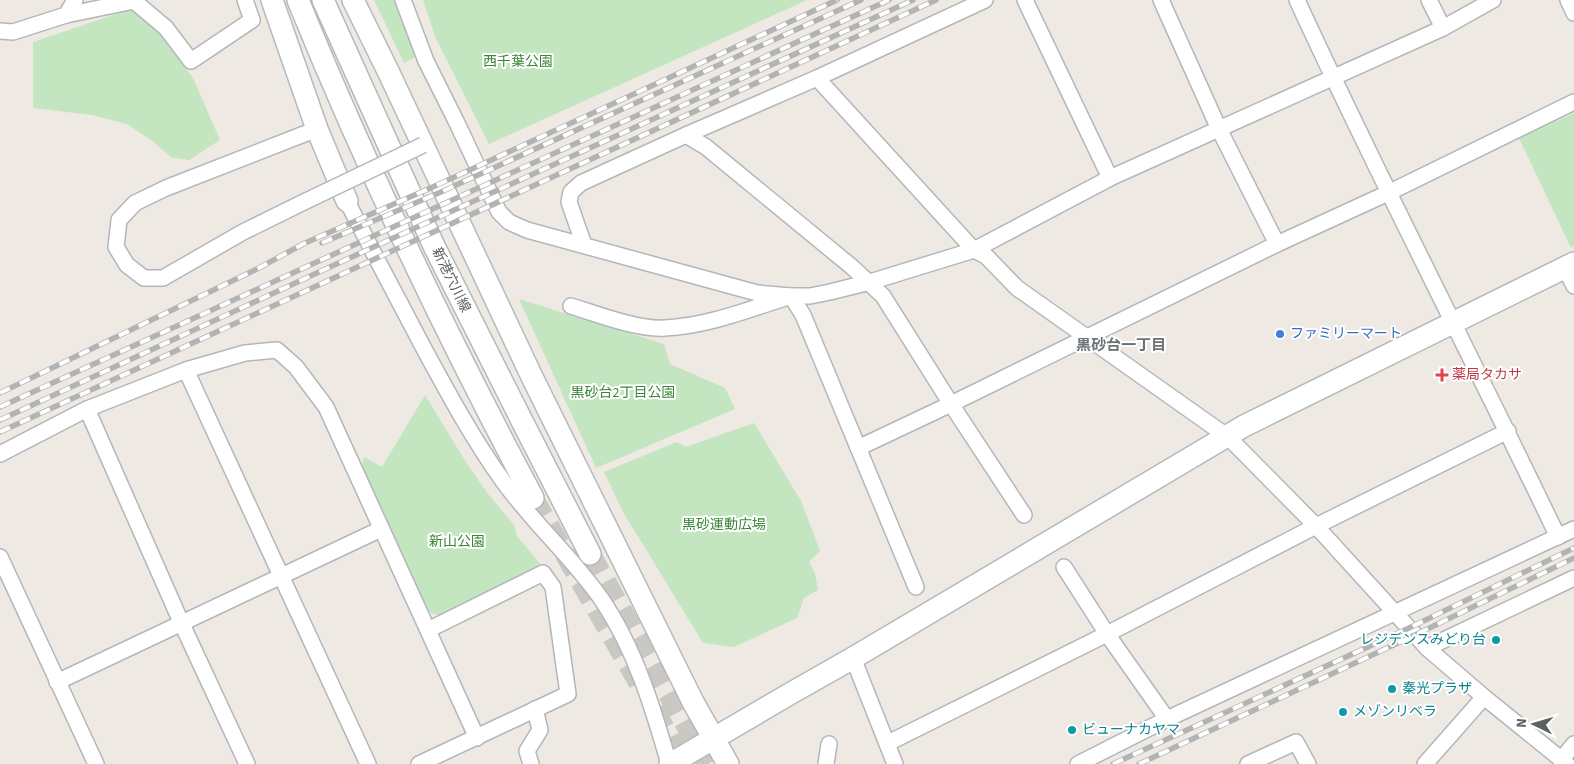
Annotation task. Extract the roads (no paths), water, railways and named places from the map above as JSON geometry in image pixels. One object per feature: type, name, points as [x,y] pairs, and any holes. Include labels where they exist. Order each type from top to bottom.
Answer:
[{"type":"street","points":[[66,15],[75,0]]},
{"type":"street","points":[[0,31],[13,32],[66,15],[134,1],[166,28],[191,61],[252,20],[245,0]]},
{"type":"street","points":[[272,0],[318,129],[347,201],[383,273],[445,388],[503,481],[529,514],[582,574],[616,622],[631,653],[657,723],[669,764],[853,658],[1244,426],[1453,322],[1571,272]]},
{"type":"street","name":"新港穴川線","points":[[298,0],[334,91],[415,264],[484,405],[533,498]]},
{"type":"street","name":"新港穴川線","points":[[323,0],[434,246],[590,554]]},
{"type":"street","points":[[353,0],[532,377],[693,702],[728,764]]},
{"type":"street","points":[[403,0],[426,61],[499,212],[509,222],[527,230],[756,293],[792,296],[823,294],[870,282],[974,250],[1110,178],[1443,28],[1492,0]]},
{"type":"street","points":[[584,245],[569,202],[571,192],[581,183],[817,78],[985,0]]},
{"type":"street","points":[[1025,0],[1110,178]]},
{"type":"street","points":[[1161,0],[1219,130],[1277,244]]},
{"type":"street","points":[[1296,0],[1388,193],[1508,431],[1558,536]]},
{"type":"street","points":[[1429,0],[1443,28]]},
{"type":"street","points":[[1568,0],[1574,12]]},
{"type":"street","points":[[817,78],[974,250],[986,256],[1017,288],[1228,437],[1316,526],[1427,648],[1484,697],[1564,762],[1574,744]]},
{"type":"street","points":[[858,448],[1574,102]]},
{"type":"street","points":[[318,129],[166,188],[135,203],[119,220],[116,247],[127,265],[144,278],[163,278],[243,232],[423,145]]},
{"type":"street","points":[[686,135],[706,148],[870,282],[883,296],[1024,515]]},
{"type":"street","points":[[571,306],[620,320],[664,328],[723,318],[792,296]]},
{"type":"street","points":[[792,296],[803,315],[916,587]]},
{"type":"street","points":[[0,454],[87,409],[186,370],[245,353],[277,350],[296,367],[326,407],[477,738]]},
{"type":"street","points":[[186,370],[368,764]]},
{"type":"street","points":[[87,409],[181,622],[247,764]]},
{"type":"street","points":[[888,743],[1508,431]]},
{"type":"street","points":[[57,682],[381,528]]},
{"type":"street","points":[[1078,764],[1167,719],[1574,529]]},
{"type":"street","points":[[0,557],[96,764]]},
{"type":"street","points":[[1064,567],[1107,634],[1167,719]]},
{"type":"street","points":[[419,764],[568,694],[553,587],[544,573],[428,630]]},
{"type":"street","points":[[1427,648],[1574,578]]},
{"type":"street","points":[[853,658],[896,764]]},
{"type":"street","points":[[1425,764],[1484,697]]},
{"type":"street","points":[[531,764],[527,751],[540,730],[534,709]]},
{"type":"street","points":[[1248,764],[1296,742],[1308,764]]},
{"type":"street","points":[[826,764],[829,744]]},
{"type":"tunnel","points":[[533,498],[639,683]]},
{"type":"tunnel","points":[[590,554],[708,764]]},
{"type":"tunnel","points":[[654,710],[685,764]]},
{"type":"railway","points":[[0,393],[255,270],[305,243],[435,186],[837,0]]},
{"type":"railway","points":[[322,243],[441,192],[861,0]]},
{"type":"railway","points":[[0,407],[889,0]]},
{"type":"railway","points":[[0,420],[913,0]]},
{"type":"railway","points":[[0,432],[936,0]]},
{"type":"railway","points":[[1113,764],[1409,628],[1574,548]]},
{"type":"railway","points":[[1139,764],[1415,635],[1574,558]]},
{"type":"place","name":"ファミリーマート","points":[[1280,334]]},
{"type":"place","name":"薬局タカサ","points":[[1442,375]]},
{"type":"place","name":"レジデンスみどり台","points":[[1496,640]]},
{"type":"place","name":"秦光プラザ","points":[[1392,689]]},
{"type":"place","name":"メゾンリベラ","points":[[1343,712]]},
{"type":"place","name":"ビューナカヤマ","points":[[1072,730]]},
{"type":"district","name":"黒砂台一丁目","points":[[1121,345]]},
{"type":"park label","name":"西千葉公園","points":[[518,62]]},
{"type":"park label","name":"黒砂台2丁目公園","points":[[623,393]]},
{"type":"park label","name":"黒砂運動広場","points":[[724,525]]},
{"type":"park label","name":"新山公園","points":[[457,542]]}]
